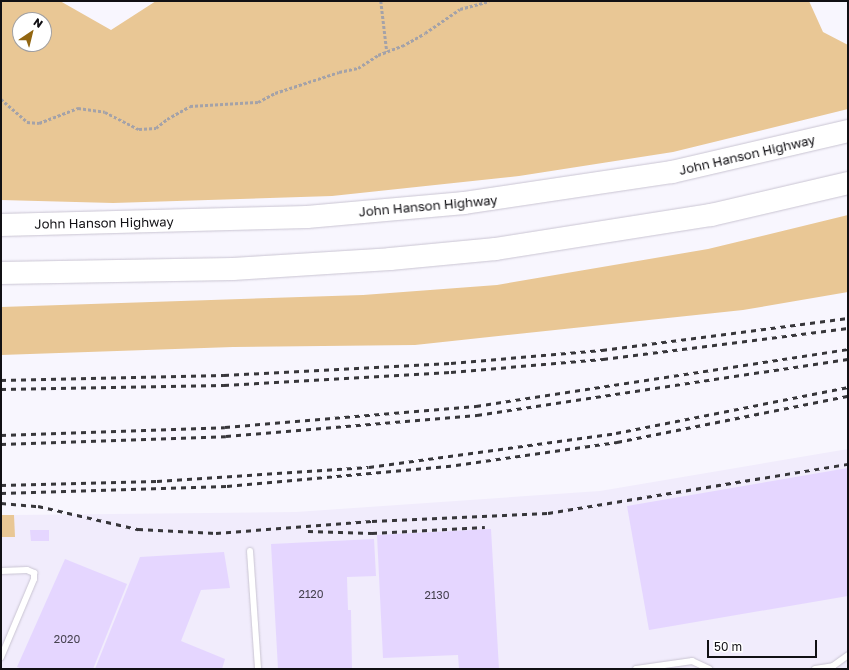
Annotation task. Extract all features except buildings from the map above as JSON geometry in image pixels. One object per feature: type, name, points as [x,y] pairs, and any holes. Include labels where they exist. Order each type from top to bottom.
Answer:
[{"type":"highway","name":"John Hanson Highway","points":[[1,225],[307,217],[464,204],[672,172],[848,131]]},
{"type":"highway","points":[[1,273],[226,269],[390,259],[496,249],[711,215],[848,183]]},
{"type":"lane","points":[[250,551],[258,669]]},
{"type":"lane","points":[[1,571],[27,570],[34,573],[34,579],[1,657]]},
{"type":"lane","points":[[815,669],[833,666],[848,654]]},
{"type":"lane","points":[[636,669],[692,661],[708,669]]},
{"type":"path","points":[[381,1],[387,52]]},
{"type":"path","points":[[1,99],[27,122],[39,123],[78,108],[105,112],[139,129],[156,128],[167,119],[190,106],[258,102],[275,93],[339,72],[358,68],[426,33],[460,9],[488,1]]},
{"type":"shaded area","points":[[1,1],[60,1],[111,30],[156,1],[809,1],[823,32],[848,45],[848,109],[673,152],[519,176],[332,196],[113,203],[1,200]]},
{"type":"shaded area","points":[[848,215],[848,292],[743,310],[415,345],[233,347],[1,355],[1,307],[363,295],[497,285],[708,249]]},
{"type":"shaded area","points":[[848,449],[848,669],[1,669],[1,537],[14,536],[14,515],[296,512],[600,491]]},
{"type":"shaded area","points":[[1,515],[14,515],[15,537],[1,537]]},
{"type":"railway","points":[[1,380],[224,375],[451,363],[602,350],[848,318]]},
{"type":"railway","points":[[1,389],[224,385],[451,372],[603,359],[848,328]]},
{"type":"railway","points":[[1,435],[225,427],[476,406],[848,349]]},
{"type":"railway","points":[[1,444],[226,436],[477,415],[848,359]]},
{"type":"railway","points":[[1,485],[157,481],[369,467],[616,433],[848,387]]},
{"type":"railway","points":[[1,493],[227,486],[456,465],[617,442],[848,396]]},
{"type":"railway","points":[[1,503],[38,506],[138,529],[216,533],[372,521],[548,513],[848,464]]},
{"type":"railway","points":[[308,531],[372,533],[485,527]]}]
